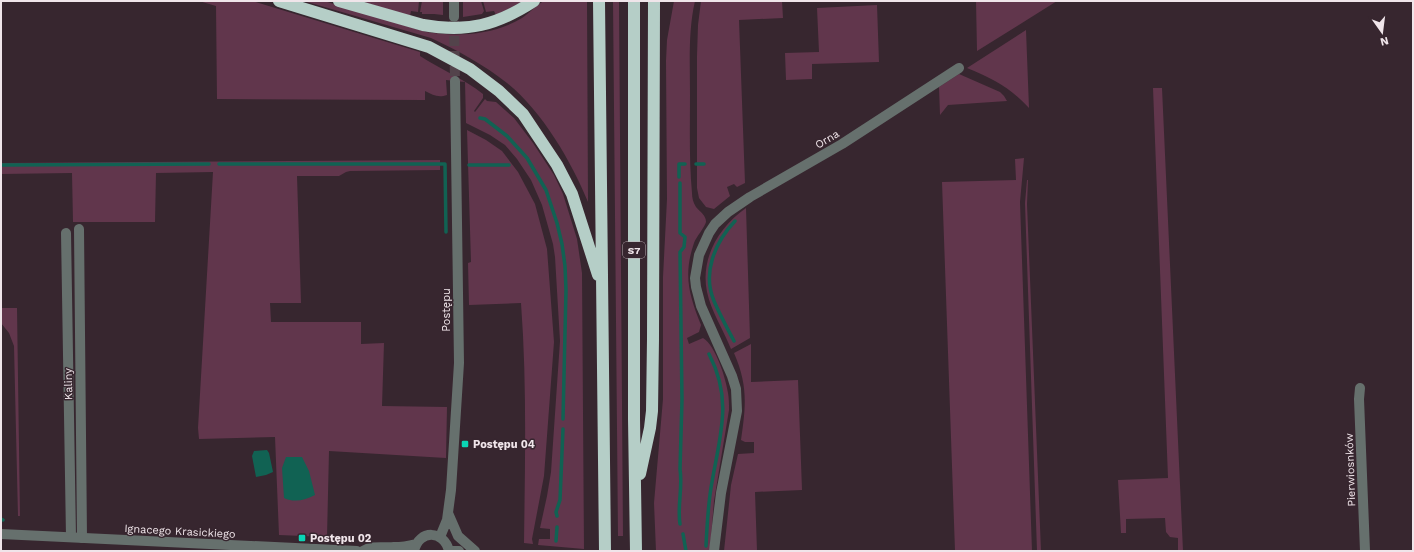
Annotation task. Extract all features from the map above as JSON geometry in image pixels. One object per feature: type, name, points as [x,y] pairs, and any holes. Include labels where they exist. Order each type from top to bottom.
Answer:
[{"type":"highway","points":[[279,1],[429,47],[470,69],[499,91],[523,114],[554,159],[569,188],[581,220],[603,290]]},
{"type":"highway","points":[[339,1],[423,25],[458,28],[488,24],[503,19],[516,13],[534,1]]},
{"type":"highway","points":[[599,1],[605,551]]},
{"type":"highway","name":"S7","points":[[634,1],[634,419],[636,551]]},
{"type":"highway","points":[[636,499],[652,411],[654,1]]},
{"type":"highway","points":[[655,29],[664,1]]},
{"type":"street","points":[[454,1],[454,17]]},
{"type":"street","name":"Orna","points":[[714,551],[721,493],[737,411],[736,389],[732,376],[702,306],[696,286],[696,273],[699,255],[709,233],[715,224],[728,212],[750,197],[842,144],[959,68]]},
{"type":"street","name":"Postępu","points":[[440,537],[448,513],[453,474],[459,363],[455,81]]},
{"type":"street","name":"Kaliny","points":[[79,230],[82,538]]},
{"type":"street","name":"Kaliny","points":[[66,233],[71,537]]},
{"type":"street","name":"Pierwiosnków","points":[[1360,388],[1359,399],[1366,551]]},
{"type":"street","points":[[448,513],[458,536],[475,551]]},
{"type":"street","name":"Ignacego Krasickiego","points":[[1,534],[357,551]]},
{"type":"street","points":[[363,551],[372,547],[415,548],[421,538],[429,535],[440,537],[446,542],[449,551],[459,551]]},
{"type":"shaded area","points":[[199,1],[252,1],[420,52],[420,56],[464,82],[446,80],[447,95],[438,96],[425,91],[425,100],[217,99],[216,6]]},
{"type":"shaded area","points":[[304,1],[324,1],[426,32],[438,34],[463,34],[488,31],[511,24],[522,18],[544,1],[587,1],[588,202],[573,170],[544,122],[520,94],[490,70],[431,38]]},
{"type":"shaded area","points":[[360,1],[419,1],[418,12],[411,11],[410,16]]},
{"type":"shaded area","points":[[422,1],[443,1],[443,15],[422,14],[422,12],[420,12]]},
{"type":"shaded area","points":[[463,1],[481,1],[484,11],[482,14],[463,17]]},
{"type":"shaded area","points":[[483,1],[524,1],[496,15],[494,11],[486,12]]},
{"type":"shaded area","points":[[613,1],[619,1],[623,536],[618,536]]},
{"type":"shaded area","points":[[674,1],[695,1],[691,24],[690,48],[690,168],[693,200],[696,207],[704,215],[706,220],[704,227],[694,243],[688,275],[693,304],[701,325],[699,332],[687,338],[689,344],[703,338],[712,348],[723,372],[729,402],[714,501],[710,550],[703,551],[656,551],[654,503],[663,399],[663,277],[667,199],[666,61],[667,40]]},
{"type":"shaded area","points":[[701,1],[782,1],[783,18],[739,20],[745,183],[737,187],[734,184],[727,187],[730,196],[714,209],[706,207],[699,198],[697,188],[697,56],[698,25]]},
{"type":"shaded area","points":[[976,1],[1057,1],[977,51]]},
{"type":"shaded area","points":[[877,5],[879,62],[812,64],[812,79],[786,80],[785,53],[819,52],[817,8]]},
{"type":"shaded area","points":[[1026,30],[1029,108],[1015,94],[1001,84],[967,68]]},
{"type":"shaded area","points":[[959,74],[1000,92],[1007,101],[948,105],[940,115],[939,87]]},
{"type":"shaded area","points":[[465,82],[483,94],[483,98],[474,111],[475,112],[485,99],[487,101],[496,102],[514,118],[533,143],[554,175],[563,194],[577,239],[582,273],[584,549],[538,545],[539,539],[550,539],[550,529],[540,528],[551,472],[560,341],[555,257],[553,244],[542,205],[531,180],[517,159],[505,145],[490,135],[466,123]]},
{"type":"shaded area","points":[[1153,88],[1162,88],[1183,551],[1178,551],[1178,538],[1170,537],[1166,532],[1165,518],[1126,519],[1126,533],[1121,533],[1118,480],[1168,478]]},
{"type":"shaded area","points":[[467,130],[486,140],[502,151],[518,172],[535,204],[547,249],[554,342],[544,476],[532,539],[533,544],[524,543],[525,393],[521,303],[469,305],[468,263],[471,262]]},
{"type":"shaded area","points":[[1024,158],[1020,202],[1032,551],[955,551],[942,182],[1016,180],[1015,159]]},
{"type":"shaded area","points":[[440,160],[440,170],[350,171],[339,176],[297,176],[301,303],[270,303],[271,322],[361,322],[361,344],[384,343],[382,406],[447,407],[446,458],[329,451],[327,537],[279,535],[275,437],[199,439],[198,428],[213,172],[156,173],[155,222],[73,222],[72,173],[1,174],[1,163]]},
{"type":"shaded area","points":[[1027,180],[1041,551],[1037,551],[1025,203]]},
{"type":"shaded area","points":[[746,208],[750,338],[731,349],[709,299],[707,292],[706,267],[709,255],[720,234],[736,216]]},
{"type":"shaded area","points":[[1,302],[2,308],[17,308],[20,516],[18,516],[14,346],[9,333],[1,323]]},
{"type":"shaded area","points":[[751,344],[751,382],[798,380],[802,490],[755,492],[757,551],[724,551],[731,485],[738,454],[754,453],[754,442],[745,442],[741,440],[745,396],[742,375],[734,353]]},
{"type":"shaded area","points":[[267,450],[273,472],[256,477],[252,456],[254,451]]},
{"type":"shaded area","points":[[286,457],[302,457],[309,471],[315,495],[300,500],[288,500],[284,498],[282,468]]},
{"type":"waterway","points":[[480,118],[485,119],[507,136],[527,158],[546,190],[557,223],[565,266],[566,290],[563,419]]},
{"type":"waterway","points":[[1,165],[209,164]]},
{"type":"waterway","points":[[219,164],[445,164],[446,232]]},
{"type":"waterway","points":[[679,177],[679,164],[685,164]]},
{"type":"waterway","points":[[696,164],[704,164]]},
{"type":"waterway","points":[[469,165],[509,165]]},
{"type":"waterway","points":[[680,183],[680,233],[685,237],[684,247],[680,252],[682,400],[681,483],[679,510],[680,524]]},
{"type":"waterway","points":[[734,341],[714,301],[709,280],[712,258],[716,248],[735,221]]},
{"type":"waterway","points":[[706,546],[707,522],[721,433],[723,402],[721,387],[709,354]]},
{"type":"waterway","points":[[557,516],[556,512],[560,500],[563,429]]},
{"type":"waterway","points":[[556,541],[557,527]]},
{"type":"waterway","points":[[683,534],[686,551]]},
{"type":"tunnel","points":[[454,21],[455,81]]},
{"type":"place","name":"Postępu 04","points":[[465,444]]},
{"type":"place","name":"Postępu 02","points":[[302,538]]}]
